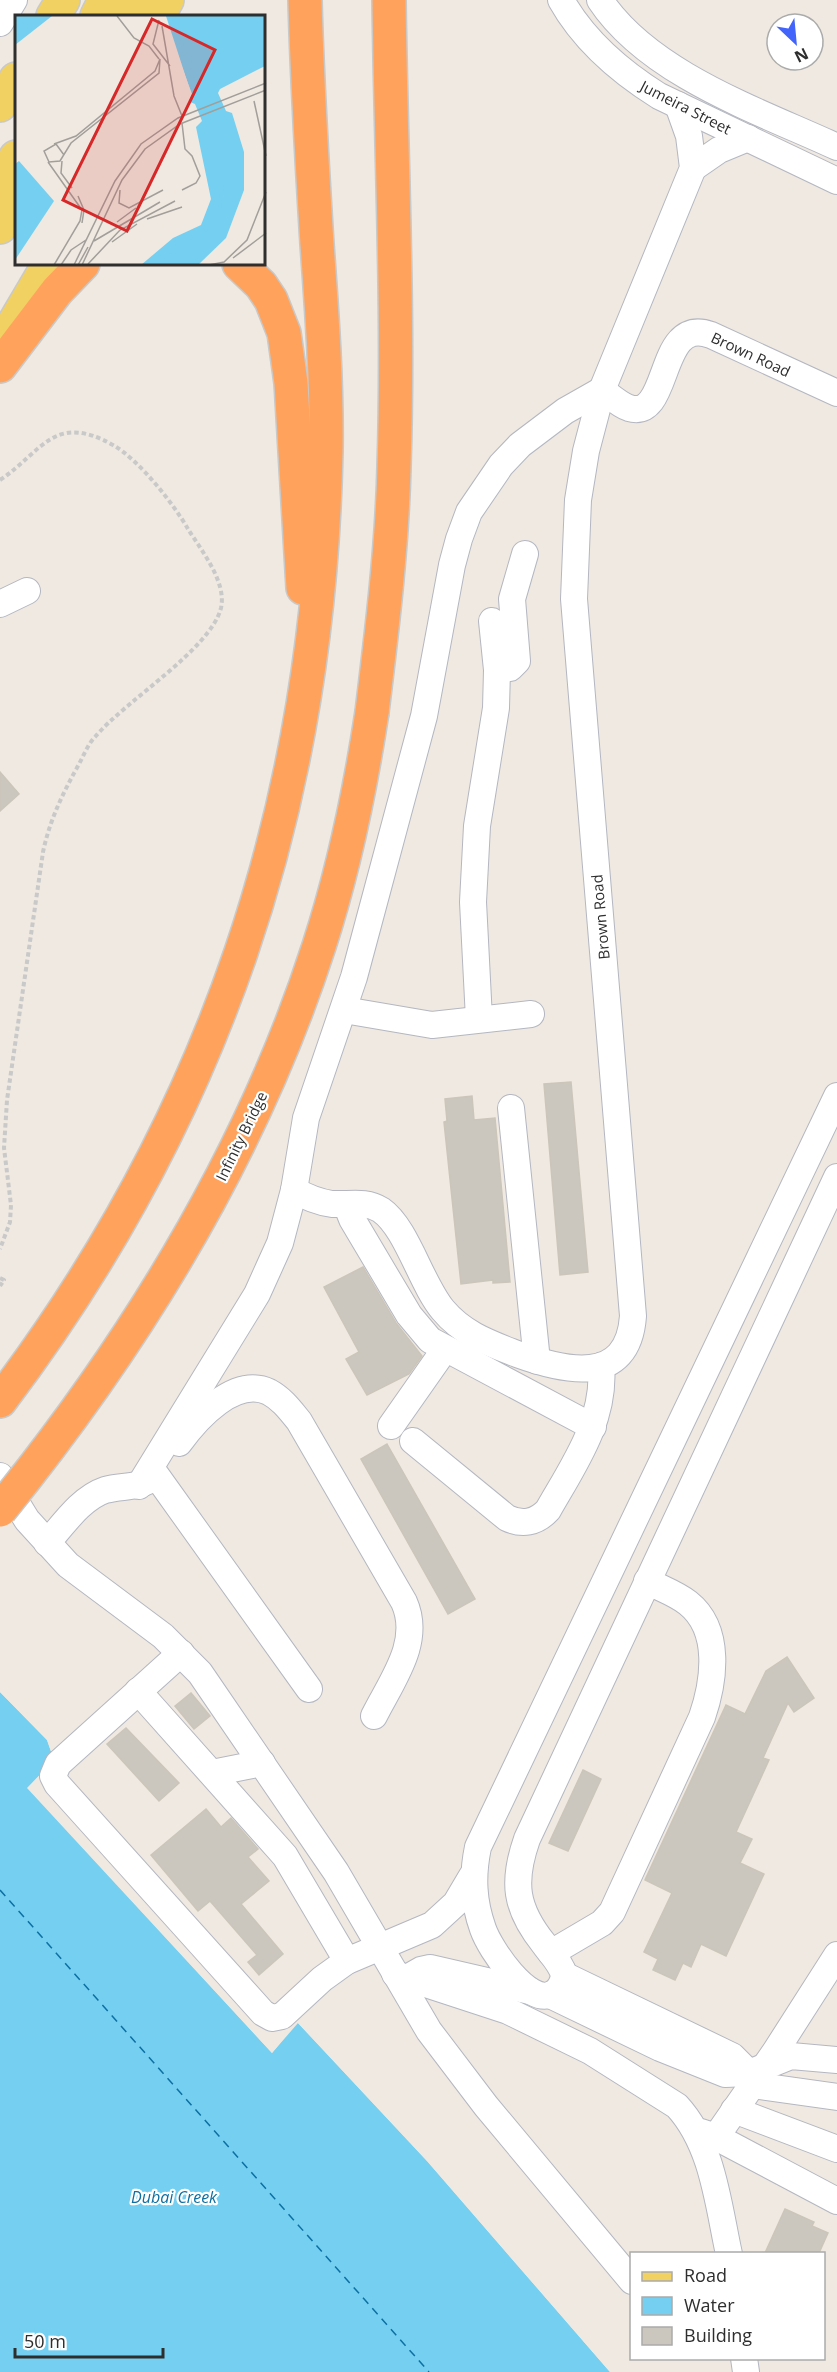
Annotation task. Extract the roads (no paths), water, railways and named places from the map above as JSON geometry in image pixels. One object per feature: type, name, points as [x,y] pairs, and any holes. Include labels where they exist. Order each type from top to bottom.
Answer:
[{"type":"highway","points":[[0,1401],[64,1314],[104,1251],[165,1139],[192,1081],[239,963],[259,902],[288,789],[311,653],[324,517],[326,383],[304,0]]},
{"type":"highway","name":"Infinity Bridge","points":[[0,1510],[80,1408],[155,1296],[221,1179],[283,1046],[323,933],[351,829],[372,712],[382,631],[394,470],[396,389],[389,0]]},
{"type":"highway","points":[[0,366],[63,284],[81,266]]},
{"type":"highway","points":[[241,266],[261,285],[271,300],[284,333],[292,399],[299,553],[311,653]]},
{"type":"main road","points":[[54,15],[63,0]]},
{"type":"main road","points":[[98,15],[105,0]]},
{"type":"main road","points":[[131,15],[140,0]]},
{"type":"main road","points":[[159,15],[168,0]]},
{"type":"main road","points":[[170,15],[177,0]]},
{"type":"main road","points":[[0,105],[15,81]]},
{"type":"main road","points":[[0,182],[15,159]]},
{"type":"main road","points":[[0,227],[15,204]]},
{"type":"main road","points":[[0,242],[15,223]]},
{"type":"main road","points":[[0,347],[48,266]]},
{"type":"street","points":[[0,23],[14,0]]},
{"type":"street","name":"Jumeira Street","points":[[561,0],[580,29],[616,66],[644,87],[837,181]]},
{"type":"street","name":"Jumeira Street","points":[[600,0],[637,41],[678,71],[837,147]]},
{"type":"street","name":"Brown Road","points":[[601,1366],[622,1352],[630,1335],[633,1316],[574,599],[578,500],[586,452],[602,390],[693,168],[689,136],[678,105]]},
{"type":"street","points":[[693,168],[719,150],[748,138]]},
{"type":"street","name":"Brown Road","points":[[602,390],[629,408],[642,408],[648,405],[676,345],[688,333],[696,331],[711,335],[837,393]]},
{"type":"street","points":[[147,1480],[257,1294],[280,1243],[294,1190],[306,1118],[328,1049],[344,1010],[424,716],[452,565],[466,521],[484,488],[520,445],[565,411],[602,390]]},
{"type":"street","points":[[497,670],[513,667],[517,661],[512,600],[525,554]]},
{"type":"street","points":[[0,604],[27,591]]},
{"type":"street","points":[[479,1019],[473,902],[477,826],[493,732],[497,670],[492,621]]},
{"type":"street","points":[[344,1010],[419,1024],[531,1014]]},
{"type":"street","points":[[181,1653],[58,1764],[53,1772],[54,1781],[267,2016],[282,2016],[322,1979],[347,1961],[417,1932],[445,1915],[466,1890],[472,1876],[478,1847],[489,1819],[837,1096]]},
{"type":"street","points":[[511,1108],[537,1361]]},
{"type":"street","points":[[548,1987],[563,1968],[527,1923],[518,1895],[517,1866],[526,1839],[837,1177]]},
{"type":"street","points":[[294,1190],[320,1202],[370,1205],[389,1217],[433,1296],[457,1324],[472,1335],[537,1361],[576,1370],[601,1366],[602,1394],[592,1427],[548,1510],[529,1522],[507,1518],[413,1441]]},
{"type":"street","points":[[346,1204],[352,1219],[419,1329],[445,1349],[592,1427]]},
{"type":"street","points":[[391,1425],[445,1349]]},
{"type":"street","points":[[46,1543],[93,1496],[147,1480],[204,1414],[228,1396],[249,1388],[268,1392],[285,1403],[299,1421],[404,1602],[410,1619],[408,1647],[374,1716]]},
{"type":"street","points":[[0,1476],[27,1520],[46,1543],[88,1582],[181,1653],[216,1694],[336,1872],[379,1946],[400,1976],[429,2031],[457,2070],[630,2279]]},
{"type":"street","points":[[147,1480],[309,1689]]},
{"type":"street","points":[[551,1953],[602,1923],[612,1912],[702,1717],[711,1691],[711,1642],[701,1620],[689,1604],[621,1545]]},
{"type":"street","points":[[138,1691],[285,1856],[347,1961]]},
{"type":"street","points":[[212,1773],[262,1763]]},
{"type":"street","points":[[472,1876],[476,1907],[484,1932],[498,1957],[660,2048],[725,2074],[755,2074],[837,2097]]},
{"type":"street","points":[[705,2133],[734,2110],[755,2074],[837,1955]]},
{"type":"street","points":[[400,1976],[430,1968],[548,1987]]},
{"type":"street","points":[[400,1976],[508,2011],[590,2050],[677,2106],[705,2133],[837,2201]]},
{"type":"street","points":[[755,2074],[791,2056],[837,2060]]},
{"type":"street","points":[[734,2110],[837,2149]]},
{"type":"street","points":[[705,2133],[709,2168],[729,2252]]},
{"type":"water","name":"Dubai Creek","points":[[0,1692],[47,1740],[54,1760],[28,1788],[272,2053],[297,2022],[427,2161],[610,2372],[0,2372]]}]
